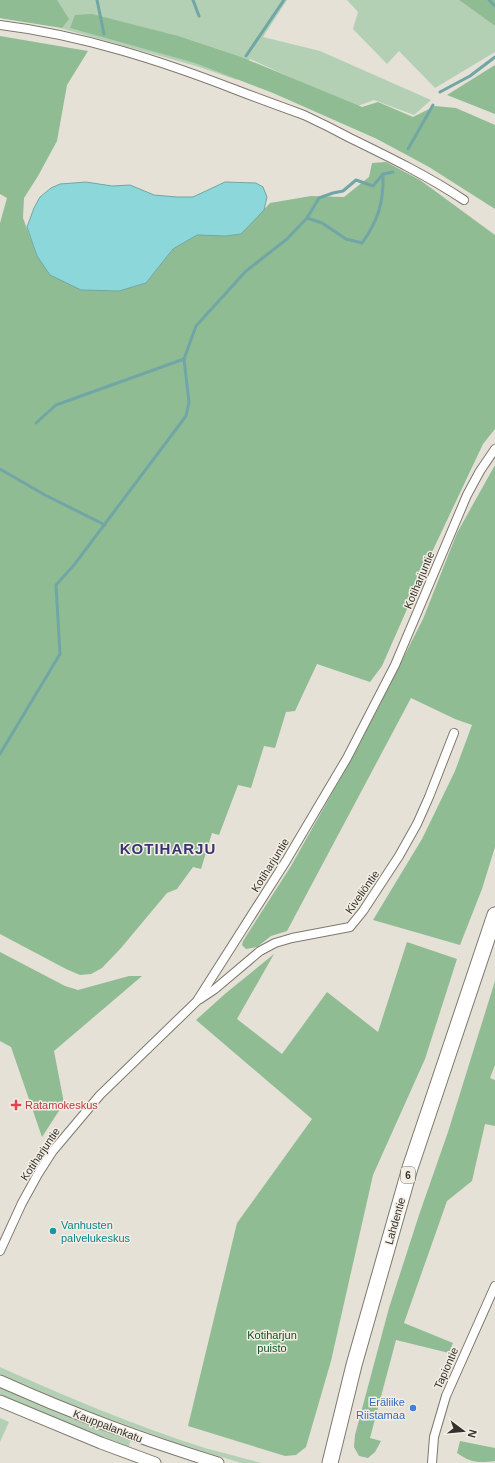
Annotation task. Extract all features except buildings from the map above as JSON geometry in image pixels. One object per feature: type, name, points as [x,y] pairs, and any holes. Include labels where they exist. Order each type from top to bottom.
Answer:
[{"type":"highway","name":"Lahdentie","points":[[330,1463],[354,1364],[410,1168],[495,915]]},
{"type":"main road","name":"Kauppalankatu","points":[[0,1381],[86,1418],[146,1440],[218,1463]]},
{"type":"main road","name":"Kauppalankatu","points":[[0,1401],[101,1443],[155,1463]]},
{"type":"street","points":[[0,25],[80,39],[172,66],[205,78],[304,116],[387,156],[436,182],[464,200]]},
{"type":"street","name":"Kotiharjuntie","points":[[0,1251],[22,1203],[52,1152],[100,1095],[197,1001],[286,861],[347,758],[395,664],[467,495],[480,471],[495,449]]},
{"type":"street","name":"Kiveliöntie","points":[[197,1001],[215,989],[260,951],[275,943],[292,938],[350,927],[363,911],[399,856],[417,824],[454,733]]},
{"type":"street","name":"Tapiontie","points":[[432,1463],[434,1436],[446,1396],[495,1286]]},
{"type":"green space","points":[[0,0],[57,0],[69,19],[62,28],[0,18]]},
{"type":"green space","points":[[41,0],[287,0],[263,37],[320,51],[431,100],[414,115],[374,100],[355,107],[250,59],[237,80],[196,66],[60,28]]},
{"type":"green space","points":[[347,0],[459,0],[495,26],[495,52],[435,88],[399,51],[387,64],[353,29],[358,12]]},
{"type":"green space","points":[[459,0],[495,0],[495,26]]},
{"type":"green space","points":[[92,14],[178,36],[241,57],[362,107],[378,102],[413,117],[435,106],[456,108],[495,125],[495,209],[429,167],[377,139],[273,93],[195,63],[70,28],[75,15]]},
{"type":"green space","points":[[0,36],[88,51],[67,85],[57,141],[24,198],[23,218],[37,256],[146,283],[173,249],[197,235],[226,236],[241,234],[270,203],[311,196],[344,197],[369,177],[372,163],[386,162],[420,180],[495,235],[495,429],[483,444],[433,550],[382,666],[370,682],[317,664],[295,711],[286,712],[275,748],[264,746],[251,788],[238,785],[219,835],[212,833],[201,869],[193,867],[177,889],[167,893],[121,948],[102,968],[91,974],[80,975],[66,969],[0,934],[0,223],[7,198],[0,194]]},
{"type":"green space","points":[[495,65],[495,114],[447,95]]},
{"type":"green space","points":[[495,465],[495,847],[482,889],[460,945],[373,920],[422,839],[455,771],[472,725],[455,719],[411,698],[287,931],[271,936],[257,947],[246,949],[242,945],[243,941],[291,866],[357,749],[423,619],[457,533]]},
{"type":"green space","name":"Kotiharjun puisto","points":[[407,942],[457,959],[425,1059],[373,1175],[331,1361],[306,1447],[296,1455],[285,1456],[188,1426],[237,1223],[312,1119],[196,1020],[226,993],[274,954],[237,1019],[282,1054],[327,992],[378,1032]]},
{"type":"green space","points":[[0,952],[65,986],[78,990],[129,976],[142,976],[54,1051],[64,1103],[42,1137],[11,1047],[0,1041]]},
{"type":"green space","points":[[495,981],[495,1065],[490,1078],[495,1080],[495,1126],[485,1124],[472,1181],[447,1201],[404,1323],[453,1343],[449,1353],[396,1340],[370,1438],[381,1441],[375,1452],[368,1458],[359,1456],[354,1447],[355,1435],[389,1308],[448,1132]]},
{"type":"green space","points":[[0,1367],[127,1421],[205,1448],[261,1463],[241,1463],[174,1442],[74,1406],[0,1374]]},
{"type":"green space","points":[[0,1388],[52,1411],[130,1441],[129,1447],[64,1422],[0,1394]]},
{"type":"green space","points":[[0,1418],[9,1422],[0,1442]]},
{"type":"green space","points":[[460,1441],[495,1448],[495,1461],[475,1462],[466,1459],[457,1453]]},
{"type":"water","points":[[86,182],[112,186],[130,185],[154,195],[177,197],[193,197],[225,182],[256,183],[263,187],[267,197],[264,210],[241,234],[226,236],[197,235],[173,249],[146,283],[119,291],[81,290],[50,275],[37,256],[27,227],[40,197],[51,188],[60,184]]},
{"type":"waterway","points":[[97,0],[104,34]]},
{"type":"waterway","points":[[193,0],[199,16]]},
{"type":"waterway","points":[[246,56],[284,0]]},
{"type":"waterway","points":[[489,0],[495,6]]},
{"type":"waterway","points":[[440,92],[470,76],[495,57]]},
{"type":"waterway","points":[[408,149],[433,105]]},
{"type":"waterway","points":[[307,218],[322,223],[346,239],[362,243],[368,235],[379,211],[383,174],[393,172]]},
{"type":"waterway","points":[[0,754],[60,654],[56,585],[74,565],[186,416],[189,402],[184,359],[196,326],[246,271],[287,239],[307,218],[319,198],[343,191],[356,180],[373,186],[383,174]]},
{"type":"waterway","points":[[36,423],[56,405],[184,359]]},
{"type":"waterway","points":[[0,469],[45,495],[105,525]]},
{"type":"place","name":"Ratamokeskus","points":[[16,1105]]},
{"type":"place","name":"Vanhusten palvelukeskus","points":[[53,1231]]},
{"type":"place","name":"Eräliike Riistamaa","points":[[413,1408]]},
{"type":"district","name":"KOTIHARJU","points":[[168,849]]}]
